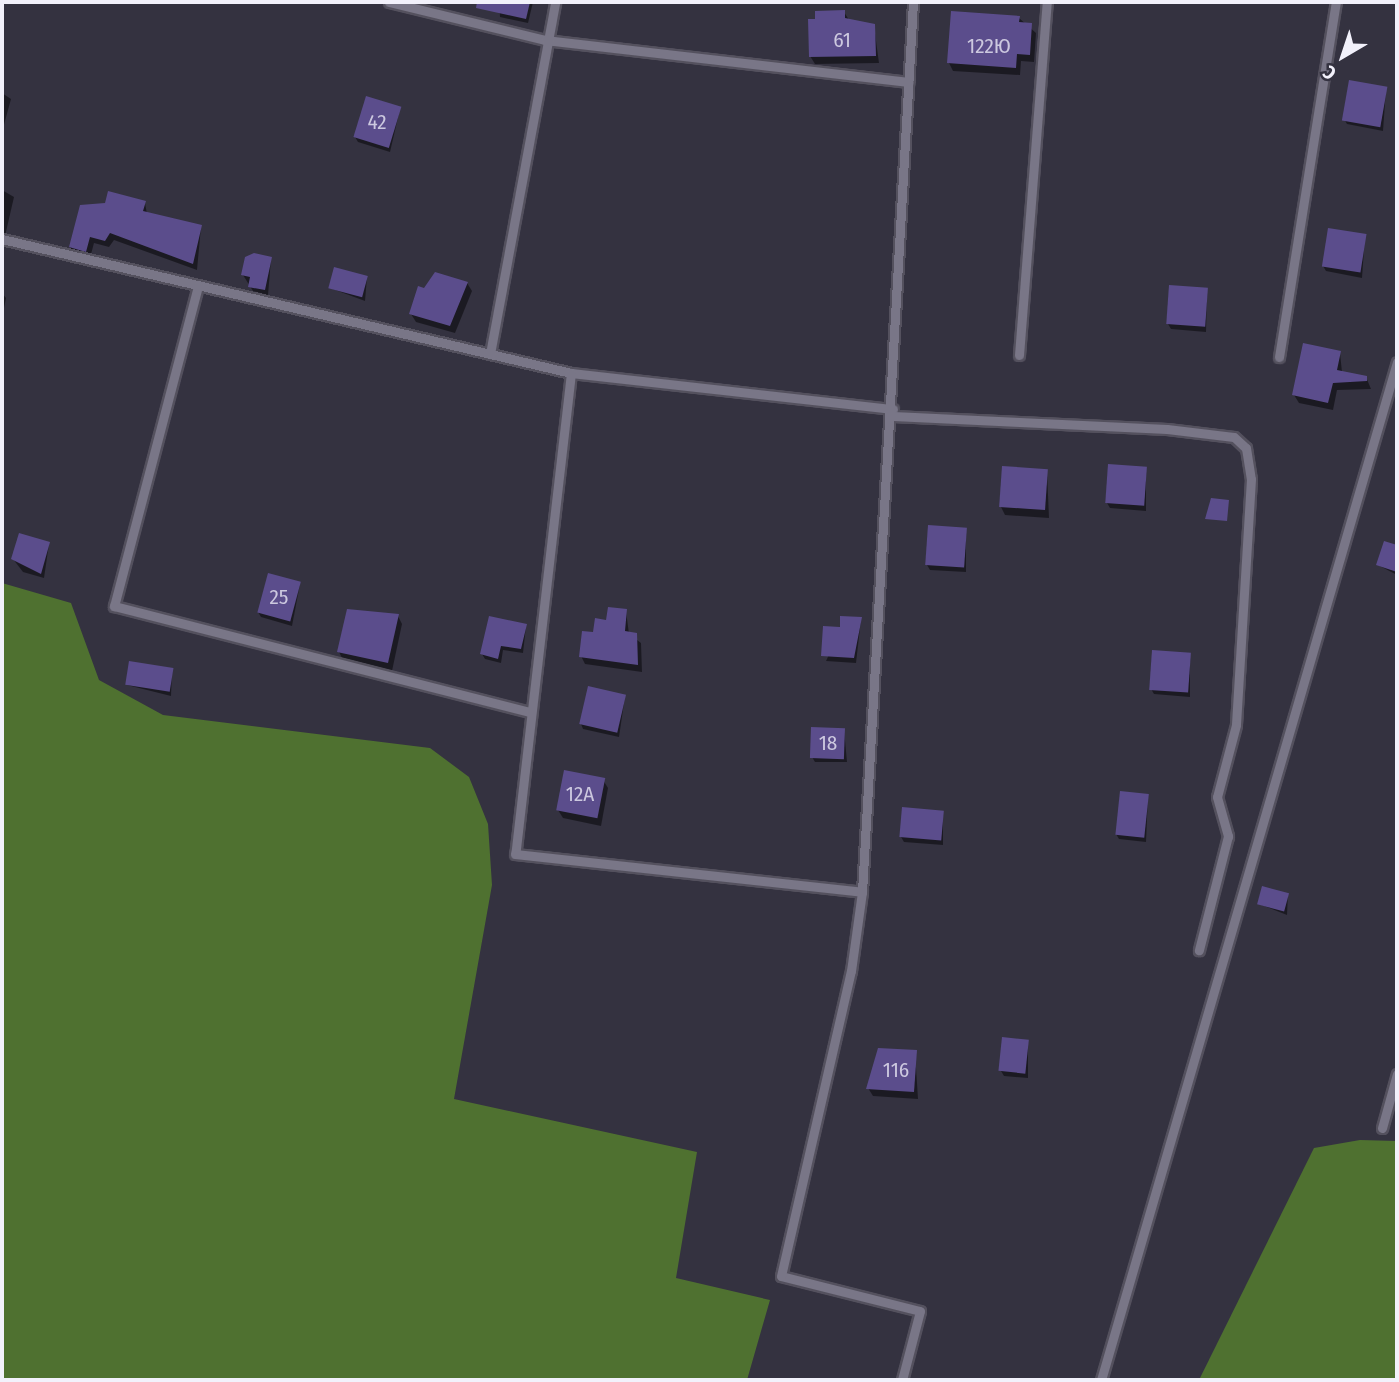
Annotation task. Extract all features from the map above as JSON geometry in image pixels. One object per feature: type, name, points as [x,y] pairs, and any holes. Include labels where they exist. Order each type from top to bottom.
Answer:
[{"type":"lane","points":[[389,2],[545,40],[909,82]]},
{"type":"lane","points":[[490,354],[545,40],[555,2]]},
{"type":"lane","points":[[902,1380],[920,1311],[781,1276],[851,971],[862,892],[893,413],[913,2]]},
{"type":"lane","points":[[1019,355],[1047,2]]},
{"type":"lane","points":[[1279,357],[1336,2]]},
{"type":"lane","points":[[2,239],[571,373],[893,413],[1167,429],[1234,438],[1246,448],[1252,470],[1236,725],[1217,797],[1228,836],[1199,950]]},
{"type":"lane","points":[[198,286],[114,606],[531,712]]},
{"type":"lane","points":[[1101,1380],[1397,362]]},
{"type":"lane","points":[[571,373],[514,854],[862,892]]},
{"type":"lane","points":[[1382,1128],[1397,1074]]},
{"type":"green space","points":[[2,583],[71,603],[99,680],[163,715],[430,748],[469,777],[488,824],[492,885],[454,1099],[697,1152],[676,1278],[770,1300],[747,1380],[2,1380]]},
{"type":"green space","points":[[1360,1140],[1397,1141],[1397,1380],[1199,1380],[1314,1148]]},
{"type":"building","points":[[477,2],[530,2],[526,19],[476,8]]},
{"type":"building","points":[[845,10],[845,18],[875,24],[876,56],[809,57],[808,19],[815,19],[815,11]]},
{"type":"building","points":[[951,11],[1020,16],[1019,22],[1032,23],[1030,55],[1017,54],[1016,68],[947,63]]},
{"type":"building","points":[[1349,80],[1387,87],[1380,127],[1342,120]]},
{"type":"building","points":[[366,96],[401,107],[389,148],[353,137]]},
{"type":"building","points":[[108,191],[146,201],[143,211],[202,225],[193,264],[110,233],[105,241],[90,237],[86,252],[69,247],[80,205],[105,203]]},
{"type":"building","points":[[1328,228],[1367,234],[1360,273],[1322,267]]},
{"type":"building","points":[[254,253],[272,257],[265,290],[248,287],[250,277],[241,275],[245,257]]},
{"type":"building","points":[[334,267],[368,276],[362,297],[328,288]]},
{"type":"building","points":[[435,272],[468,282],[450,326],[409,314],[418,286],[424,288]]},
{"type":"building","points":[[1169,285],[1208,288],[1205,327],[1166,324]]},
{"type":"building","points":[[1303,343],[1341,351],[1337,370],[1367,376],[1367,381],[1333,383],[1328,403],[1292,395]]},
{"type":"building","points":[[1108,464],[1147,467],[1144,506],[1105,503]]},
{"type":"building","points":[[1002,466],[1048,469],[1045,510],[999,507]]},
{"type":"building","points":[[1211,498],[1229,500],[1227,521],[1205,519]]},
{"type":"building","points":[[928,525],[967,528],[964,568],[925,565]]},
{"type":"building","points":[[19,533],[50,542],[41,574],[11,559]]},
{"type":"building","points":[[1384,541],[1397,545],[1397,572],[1376,565]]},
{"type":"building","points":[[268,573],[301,582],[290,621],[257,613]]},
{"type":"building","points":[[608,607],[627,609],[625,631],[637,633],[638,665],[579,657],[582,631],[593,632],[595,618],[606,620]]},
{"type":"building","points":[[347,609],[399,614],[388,663],[337,652]]},
{"type":"building","points":[[489,616],[527,624],[521,649],[501,646],[498,659],[480,654]]},
{"type":"building","points":[[840,616],[862,617],[854,658],[821,656],[823,626],[840,627]]},
{"type":"building","points":[[1152,650],[1191,653],[1188,693],[1149,690]]},
{"type":"building","points":[[129,661],[173,668],[170,692],[125,685]]},
{"type":"building","points":[[588,686],[626,695],[617,733],[579,724]]},
{"type":"building","points":[[811,727],[845,728],[844,759],[810,758]]},
{"type":"building","points":[[564,770],[605,778],[597,818],[556,810]]},
{"type":"building","points":[[1120,791],[1149,794],[1144,838],[1115,835]]},
{"type":"building","points":[[902,807],[944,811],[941,841],[899,837]]},
{"type":"building","points":[[1262,886],[1289,893],[1284,912],[1257,904]]},
{"type":"building","points":[[1002,1037],[1029,1040],[1025,1074],[998,1071]]},
{"type":"building","points":[[878,1048],[917,1050],[914,1092],[866,1089]]}]
